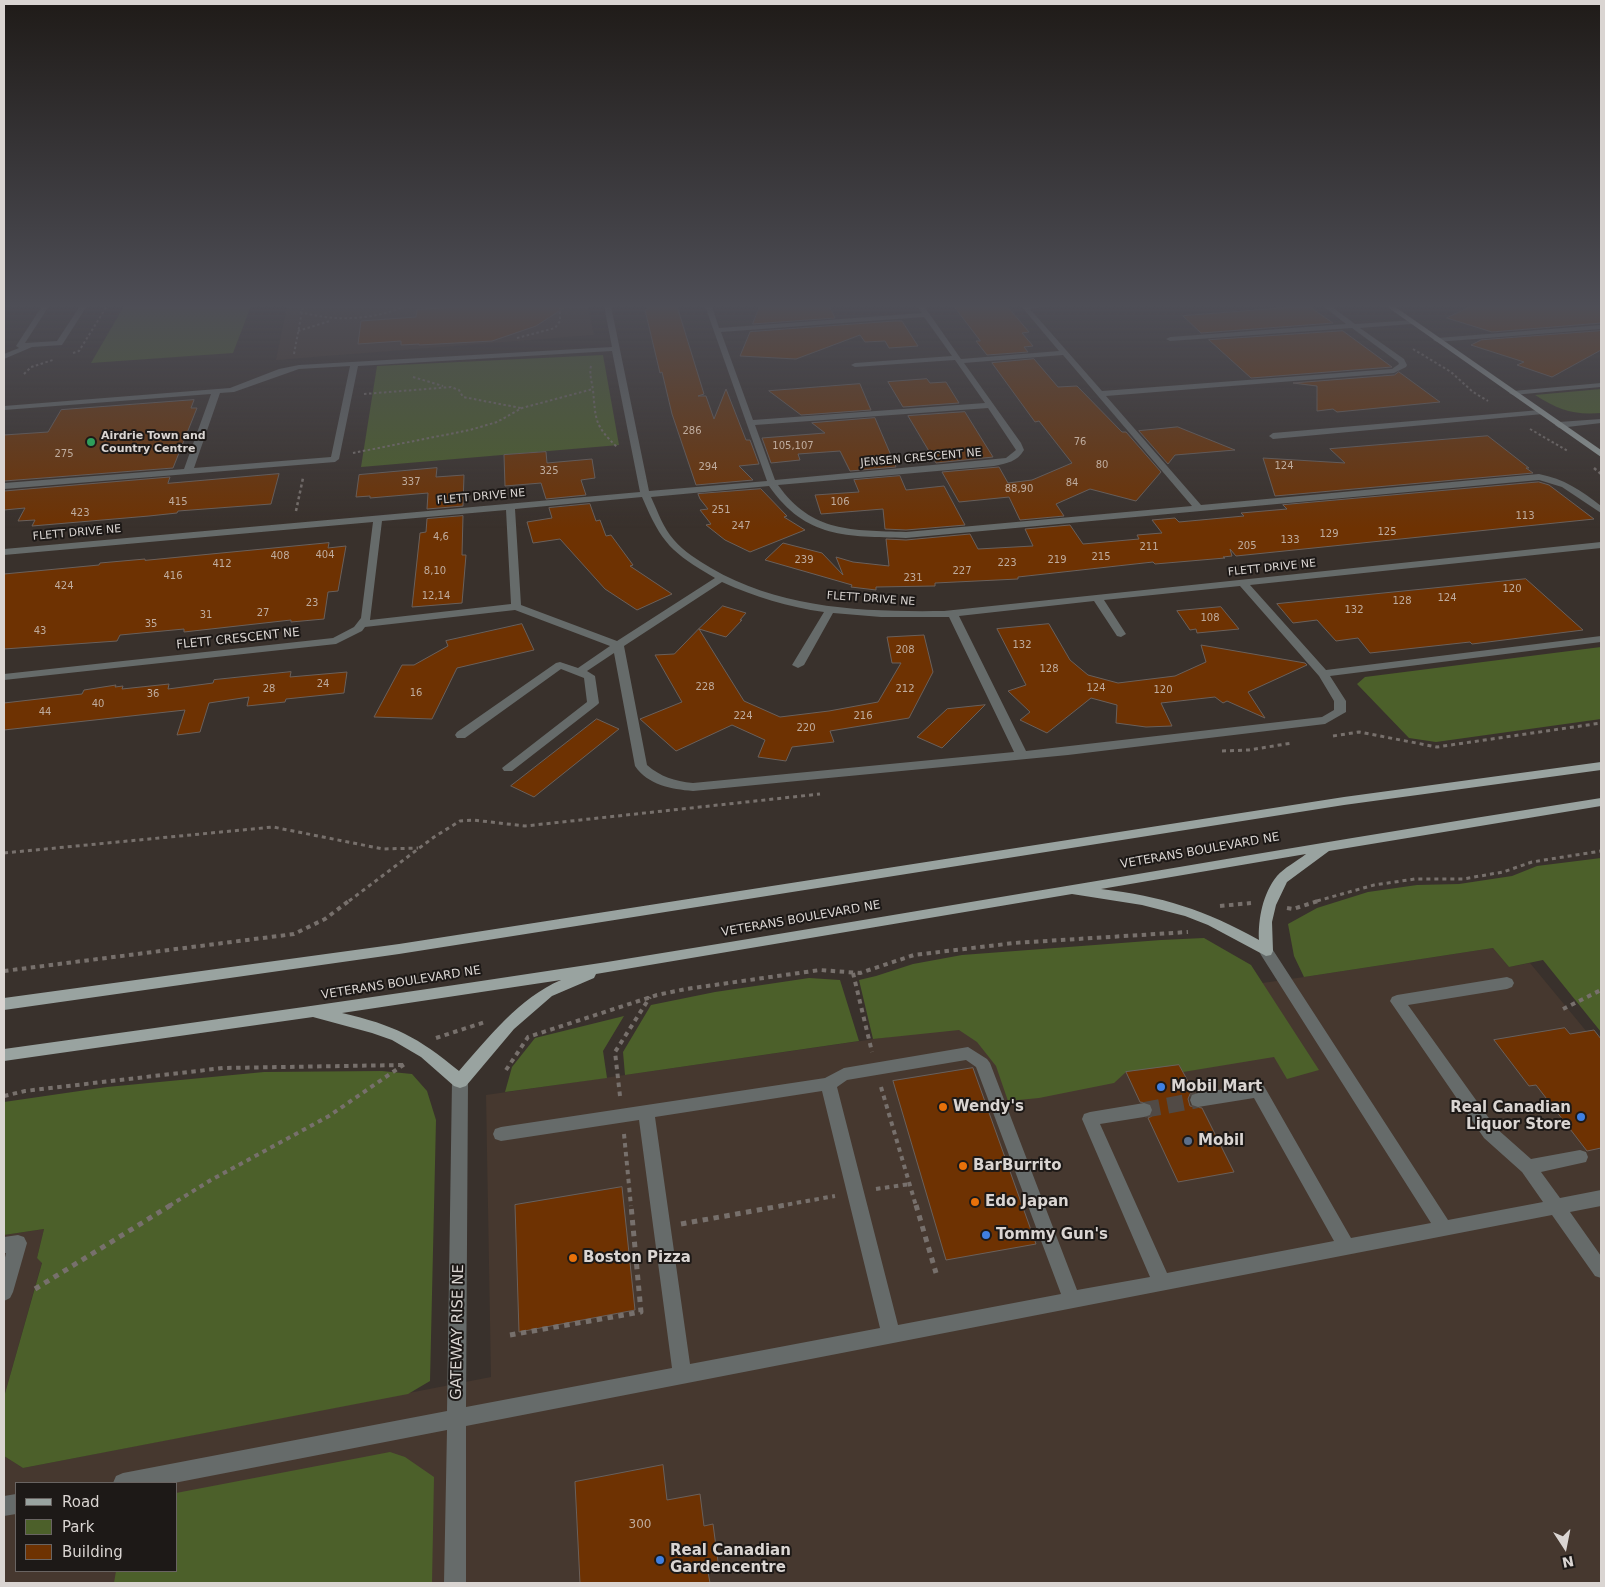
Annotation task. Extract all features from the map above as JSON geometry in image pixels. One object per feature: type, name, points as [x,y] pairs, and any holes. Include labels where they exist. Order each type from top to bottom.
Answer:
[{"type":"main road","points":[[1494,380],[1601,454]]},
{"type":"main road","name":"VETERANS BOULEVARD NE","points":[[4,1004],[399,949],[1344,801],[1601,766]]},
{"type":"main road","name":"VETERANS BOULEVARD NE","points":[[4,1055],[311,1012],[607,966],[1327,845],[1601,802]]},
{"type":"main road","points":[[1266,951],[1265,922],[1269,905],[1282,879],[1327,845]]},
{"type":"main road","points":[[1062,890],[1136,898],[1184,910],[1206,918],[1266,951]]},
{"type":"main road","points":[[311,1012],[373,1026],[399,1036],[422,1049],[460,1081],[509,1025],[547,992],[607,966]]},
{"type":"street","points":[[4,408],[216,392],[240,388],[260,380]]},
{"type":"street","points":[[4,486],[335,459],[351,380]]},
{"type":"street","points":[[622,380],[645,494]]},
{"type":"street","points":[[734,380],[772,483],[786,504],[805,519],[835,529],[872,534],[906,535],[1539,477],[1567,484],[1601,510]]},
{"type":"street","name":"JENSEN CRESCENT NE","points":[[645,494],[1008,461],[1017,456],[1020,450],[973,380]]},
{"type":"street","points":[[1087,380],[1198,508]]},
{"type":"street","points":[[1099,394],[1270,380]]},
{"type":"street","points":[[1513,393],[1601,385]]},
{"type":"street","points":[[188,470],[216,392]]},
{"type":"street","points":[[750,423],[990,405]]},
{"type":"street","points":[[1273,436],[1540,412]]},
{"type":"street","points":[[1559,425],[1601,421]]},
{"type":"street","name":"FLETT DRIVE NE","points":[[4,552],[645,494],[656,520],[668,540],[705,569],[722,578],[771,597],[830,610],[902,615],[952,613],[1098,599],[1601,545]]},
{"type":"street","points":[[510,506],[516,607]]},
{"type":"street","points":[[362,624],[366,618],[378,519]]},
{"type":"street","points":[[579,672],[618,644],[722,578]]},
{"type":"street","points":[[618,644],[641,766],[652,778],[671,785],[693,787],[1078,750],[1325,720],[1340,712],[1340,701],[1323,674],[1244,584]]},
{"type":"street","points":[[1098,599],[1120,634]]},
{"type":"street","points":[[362,624],[516,607],[618,644]]},
{"type":"street","points":[[798,665],[830,610]]},
{"type":"street","points":[[952,613],[1022,755]]},
{"type":"street","name":"FLETT CRESCENT NE","points":[[4,677],[336,642],[358,629],[362,624]]},
{"type":"street","points":[[1323,674],[1601,639]]},
{"type":"street","points":[[461,735],[560,665],[589,676],[593,703],[508,768]]},
{"type":"street","points":[[1266,951],[1444,1228]]},
{"type":"street","points":[[1507,983],[1397,1001],[1490,1134],[1528,1167],[1601,1270]]},
{"type":"street","points":[[502,1134],[828,1084],[844,1074],[968,1053],[982,1063],[1072,1300]]},
{"type":"street","name":"GATEWAY RISE NE","points":[[455,1583],[460,1081]]},
{"type":"street","points":[[828,1084],[891,1335]]},
{"type":"street","points":[[1198,1100],[1258,1091],[1347,1247]]},
{"type":"street","points":[[1144,1110],[1090,1119],[1162,1283]]},
{"type":"street","points":[[646,1112],[682,1375]]},
{"type":"street","points":[[1528,1167],[1580,1157]]},
{"type":"street","points":[[128,1482],[1601,1198]]},
{"type":"street","points":[[4,1246],[18,1243],[4,1292]]},
{"type":"path","points":[[591,380],[593,408],[598,429],[617,447]]},
{"type":"path","points":[[1459,380],[1473,392],[1514,414],[1533,431],[1574,455]]},
{"type":"path","points":[[348,396],[451,387],[459,390],[463,397],[522,408]]},
{"type":"path","points":[[336,456],[470,430],[497,422],[522,408],[593,389]]},
{"type":"path","points":[[292,526],[307,461]]},
{"type":"path","points":[[1591,466],[1601,474]]},
{"type":"path","points":[[1332,736],[1359,732],[1437,747],[1601,723]]},
{"type":"path","points":[[1221,752],[1249,750],[1295,742]]},
{"type":"path","points":[[4,971],[294,934],[324,919],[449,827],[466,820],[532,825],[829,793]]},
{"type":"path","points":[[4,853],[273,827],[383,849],[419,848]]},
{"type":"path","points":[[506,1070],[528,1037],[651,997],[686,989],[820,970],[853,973],[873,970],[914,955],[1014,943],[1198,932],[1213,907],[1255,902],[1293,909],[1345,892],[1374,885],[1415,879],[1463,879],[1504,872],[1532,862],[1601,851]]},
{"type":"path","points":[[853,973],[876,1068],[936,1273]]},
{"type":"path","points":[[1563,1009],[1601,990]]},
{"type":"path","points":[[510,1335],[641,1312],[615,1052],[651,997]]},
{"type":"path","points":[[35,1289],[211,1180],[329,1116],[404,1065],[436,1038],[495,1019],[528,1037]]},
{"type":"path","points":[[4,1096],[25,1091],[224,1068],[404,1065]]},
{"type":"path","points":[[633,1233],[910,1184]]},
{"type":"shaded area","points":[[1493,948],[1509,967],[1530,963],[1601,1049],[1601,1583],[4,1583],[4,1456],[23,1468],[491,1377],[486,1095]]},
{"type":"shaded area","points":[[44,1229],[37,1258],[42,1262],[4,1397],[4,1235]]},
{"type":"green space","points":[[375,380],[607,380],[619,445],[361,467]]},
{"type":"green space","points":[[1601,389],[1601,413],[1582,413],[1566,410],[1535,395]]},
{"type":"green space","points":[[1601,647],[1601,719],[1436,742],[1409,738],[1357,684],[1365,677]]},
{"type":"green space","points":[[1601,858],[1601,1032],[1543,960],[1509,967],[1493,948],[1304,977],[1294,956],[1288,924],[1317,908],[1368,892],[1417,885],[1459,884],[1512,876],[1537,866]]},
{"type":"green space","points":[[1204,938],[1251,965],[1319,1070],[1287,1079],[1274,1057],[1183,1072],[1179,1065],[1126,1072],[1114,1083],[1039,1098],[1008,1101],[996,1066],[977,1042],[959,1030],[873,1039],[859,980],[913,964],[962,955]]},
{"type":"green space","points":[[809,978],[840,980],[859,1041],[625,1075],[623,1052],[651,1005],[715,992]]},
{"type":"green space","points":[[624,1016],[603,1051],[607,1078],[505,1092],[512,1067],[535,1038]]},
{"type":"green space","points":[[382,1071],[412,1074],[427,1091],[436,1120],[430,1381],[408,1394],[23,1468],[4,1456],[4,1397],[42,1263],[37,1258],[44,1229],[4,1235],[4,1102],[107,1087],[264,1072]]},
{"type":"green space","points":[[390,1452],[405,1457],[434,1477],[432,1583],[114,1583],[116,1572],[178,1572],[178,1493]]},
{"type":"building","points":[[664,380],[700,380],[704,394],[698,396],[706,396],[714,419],[726,389],[746,440],[750,440],[759,464],[739,466],[753,480],[696,485],[672,414]]},
{"type":"building","points":[[928,380],[930,383],[946,382],[959,403],[903,407],[888,382]]},
{"type":"building","points":[[1004,380],[1052,380],[1058,387],[1077,386],[1122,432],[1126,432],[1161,472],[1136,501],[1090,489],[1056,504],[1064,516],[1020,520],[1009,497],[959,502],[942,472],[999,467],[1008,483],[1032,480],[1072,463],[1039,421],[1035,422]]},
{"type":"building","points":[[1330,380],[1410,380],[1440,402],[1337,412],[1333,409],[1317,411],[1317,386],[1293,383]]},
{"type":"building","points":[[860,384],[871,410],[801,415],[769,391]]},
{"type":"building","name":"Airdrie Town and Country Centre","points":[[194,400],[191,408],[197,408],[173,468],[4,481],[4,435],[48,432],[61,410]]},
{"type":"building","points":[[965,412],[993,457],[936,463],[908,416]]},
{"type":"building","points":[[875,418],[896,467],[850,471],[840,451],[798,454],[800,460],[771,463],[762,438],[825,433],[812,423]]},
{"type":"building","points":[[1178,427],[1235,450],[1175,455],[1168,464],[1139,431]]},
{"type":"building","points":[[1488,436],[1533,473],[1275,496],[1263,458],[1345,463],[1330,449]]},
{"type":"building","points":[[546,452],[547,463],[592,459],[595,478],[581,480],[586,495],[546,499],[541,483],[505,486],[504,455]]},
{"type":"building","points":[[437,468],[436,477],[464,475],[463,506],[427,509],[428,493],[370,498],[370,496],[356,497],[359,475]]},
{"type":"building","points":[[279,474],[271,504],[178,511],[177,513],[149,516],[32,526],[35,520],[18,521],[25,508],[4,510],[4,491],[170,477],[168,483]]},
{"type":"building","points":[[900,476],[906,490],[944,486],[965,525],[906,530],[885,529],[883,509],[821,514],[815,495],[859,492],[854,480]]},
{"type":"building","points":[[1539,482],[1549,485],[1594,519],[1236,556],[1230,549],[1232,556],[1223,557],[1225,558],[1155,564],[1153,562],[1018,577],[1018,579],[935,583],[935,586],[876,587],[876,590],[851,587],[852,585],[765,560],[783,543],[822,553],[843,575],[836,557],[853,562],[889,566],[886,539],[906,540],[970,534],[978,549],[1033,546],[1025,529],[1070,525],[1083,544],[1139,539],[1137,535],[1162,533],[1152,520],[1175,518],[1179,522],[1244,516],[1241,513],[1287,509],[1283,505]]},
{"type":"building","points":[[761,489],[787,516],[784,517],[805,530],[750,552],[725,540],[706,525],[711,524],[700,510],[708,509],[698,494]]},
{"type":"building","points":[[590,504],[596,521],[600,520],[606,536],[611,535],[633,565],[630,566],[672,594],[637,610],[605,589],[560,539],[533,543],[527,522],[552,518],[549,508]]},
{"type":"building","points":[[463,516],[462,555],[466,555],[462,603],[412,607],[420,533],[426,532],[427,519]]},
{"type":"building","points":[[329,543],[328,548],[346,546],[338,591],[328,592],[324,619],[291,622],[291,620],[184,632],[184,629],[120,635],[117,641],[4,649],[4,574],[99,565],[100,563]]},
{"type":"building","points":[[1526,579],[1583,630],[1472,644],[1470,642],[1370,653],[1358,638],[1336,641],[1317,620],[1293,623],[1277,604]]},
{"type":"building","points":[[723,606],[746,613],[726,637],[699,629]]},
{"type":"building","points":[[1221,607],[1239,629],[1197,633],[1196,629],[1190,630],[1177,611]]},
{"type":"building","points":[[522,624],[534,650],[457,668],[432,719],[374,717],[402,665],[414,665],[448,646],[446,641]]},
{"type":"building","points":[[1049,624],[1070,660],[1088,675],[1118,683],[1175,676],[1206,662],[1201,645],[1305,663],[1307,665],[1248,692],[1265,718],[1227,701],[1223,703],[1215,697],[1161,703],[1172,726],[1146,727],[1116,723],[1117,705],[1091,698],[1047,733],[1020,720],[1030,712],[1008,691],[1026,685],[997,629]]},
{"type":"building","points":[[699,629],[744,701],[780,717],[878,702],[901,663],[892,663],[887,637],[924,635],[933,672],[909,718],[830,731],[834,742],[792,747],[786,761],[758,757],[765,740],[732,725],[676,751],[640,719],[682,702],[655,655],[674,654]]},
{"type":"building","points":[[291,672],[290,677],[347,672],[344,693],[286,699],[285,702],[247,706],[249,697],[209,703],[200,732],[177,735],[185,710],[4,730],[4,703],[82,694],[84,690],[116,685],[115,687],[123,686],[122,689],[169,684],[168,689],[213,683],[214,680]]},
{"type":"building","points":[[985,705],[942,748],[917,737],[947,709]]},
{"type":"building","points":[[597,719],[619,729],[534,797],[511,786]]},
{"type":"building","name":"Real Canadian Liquor Store","points":[[1565,1028],[1570,1034],[1594,1030],[1601,1039],[1601,1148],[1587,1151],[1536,1085],[1529,1086],[1494,1040]]},
{"type":"building","name":"Mobil","points":[[1179,1065],[1194,1092],[1190,1094],[1188,1099],[1190,1106],[1202,1108],[1234,1172],[1178,1182],[1148,1118],[1152,1116],[1154,1111],[1152,1104],[1140,1102],[1126,1072]]},
{"type":"building","points":[[973,1068],[1036,1244],[946,1260],[893,1081]]},
{"type":"building","name":"Boston Pizza","points":[[622,1187],[635,1310],[519,1332],[515,1205]]},
{"type":"building","points":[[663,1465],[667,1500],[700,1494],[704,1526],[713,1524],[719,1569],[708,1572],[710,1583],[580,1583],[575,1482]]},
{"type":"tunnel","points":[[1144,1110],[1198,1100]]},
{"type":"place","name":"Airdrie Town and Country Centre","points":[[91,442]]},
{"type":"place","name":"Mobil Mart","points":[[1161,1087]]},
{"type":"place","name":"Wendy's","points":[[943,1107]]},
{"type":"place","name":"Real Canadian Liquor Store","points":[[1581,1117]]},
{"type":"place","name":"Mobil","points":[[1188,1141]]},
{"type":"place","name":"BarBurrito","points":[[963,1166]]},
{"type":"place","name":"Edo Japan","points":[[975,1202]]},
{"type":"place","name":"Tommy Gun's","points":[[986,1235]]},
{"type":"place","name":"Boston Pizza","points":[[573,1258]]},
{"type":"place","name":"Real Canadian Gardencentre","points":[[660,1560]]}]
